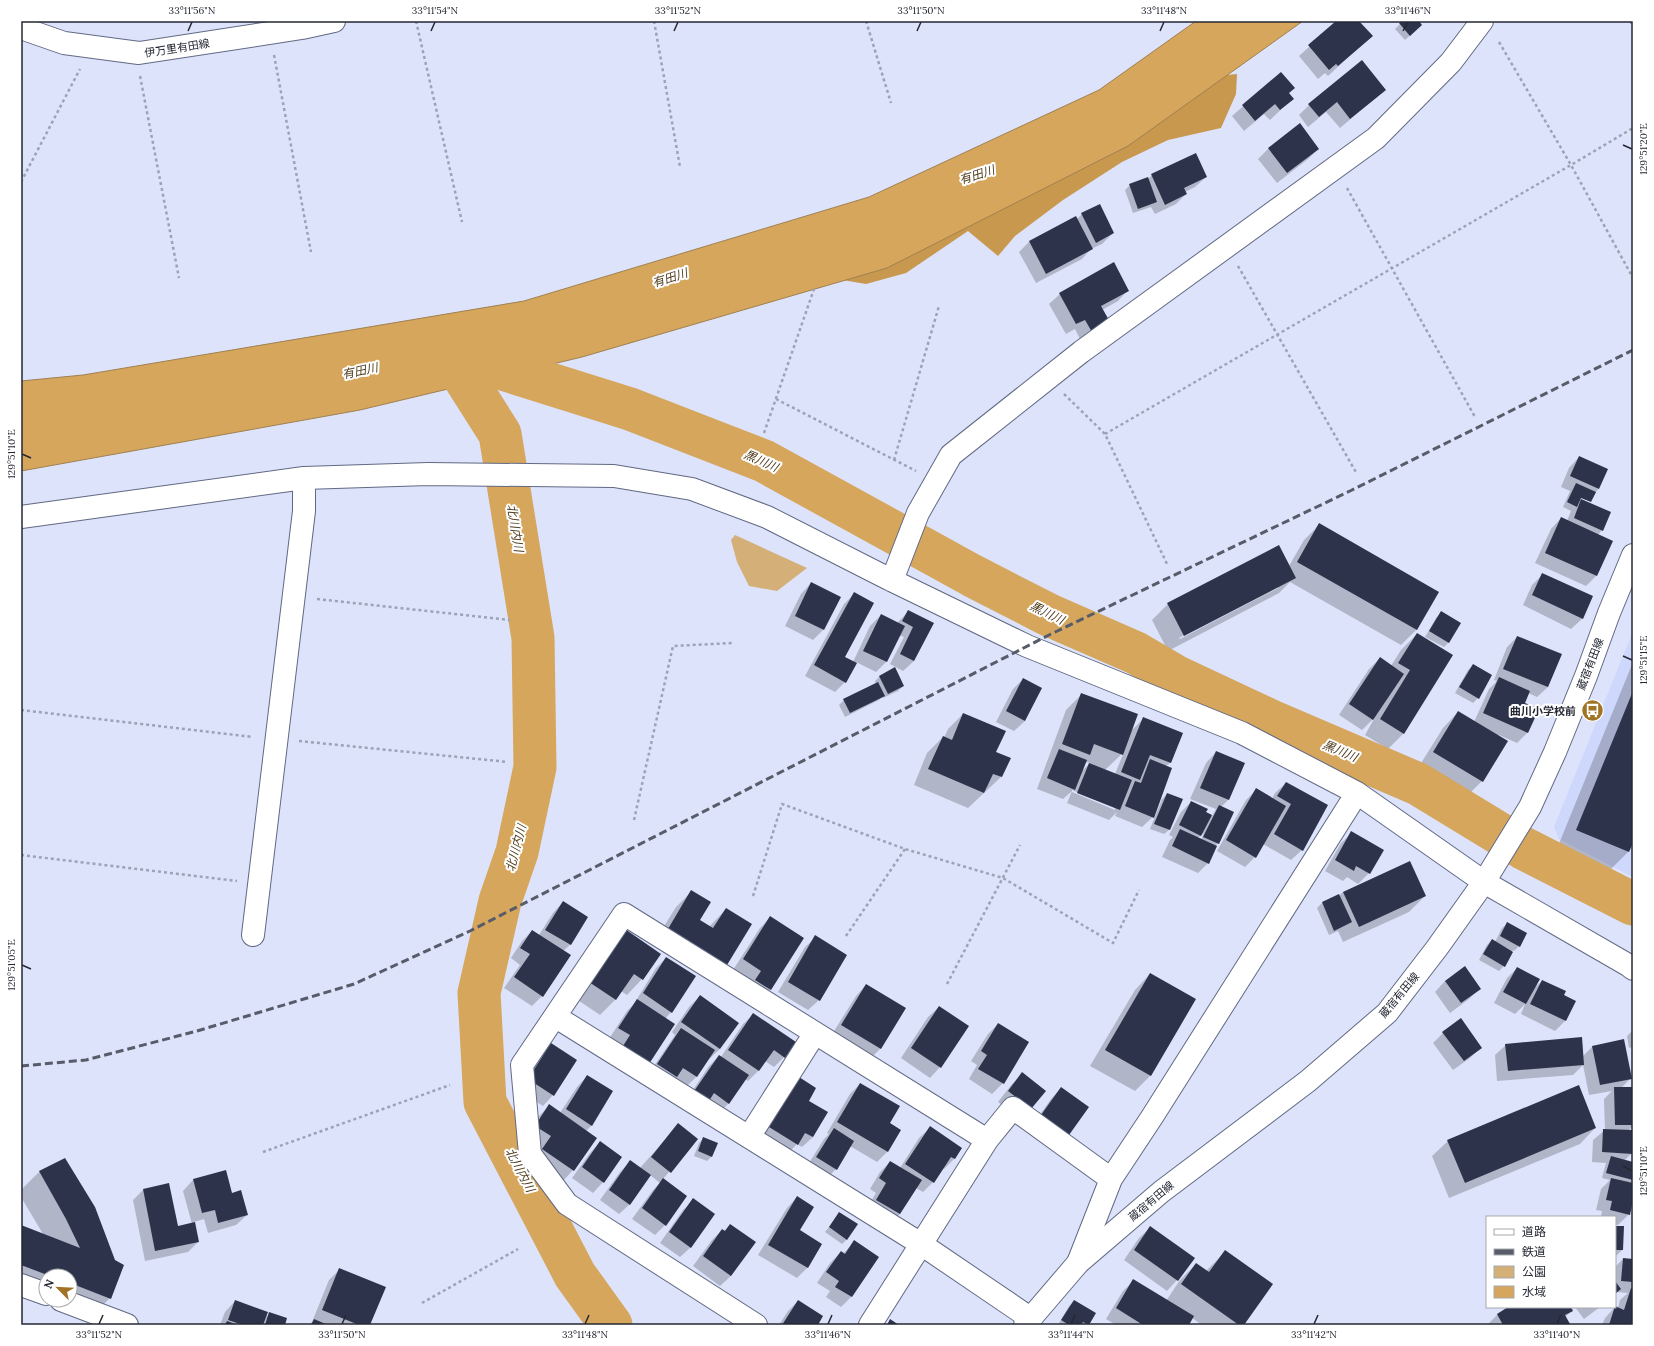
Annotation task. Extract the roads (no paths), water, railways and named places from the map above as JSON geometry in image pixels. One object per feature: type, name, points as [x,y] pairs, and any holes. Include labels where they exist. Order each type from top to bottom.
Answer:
[{"type":"main road","name":"伊万里有田線","points":[[21,28],[64,43],[139,54],[302,28],[334,21]]},
{"type":"main road","points":[[893,575],[918,513],[951,455],[1081,352],[1376,138],[1451,62],[1482,21]]},
{"type":"main road","points":[[21,517],[304,478],[428,474],[614,476],[692,489],[767,517],[893,575],[1027,646],[1242,733],[1357,793],[1484,882],[1633,969]]},
{"type":"main road","points":[[253,936],[304,511],[304,478]]},
{"type":"main road","name":"蔵宿有田線","points":[[1028,1321],[1078,1263],[1161,1192],[1308,1081],[1387,1013],[1437,948],[1484,882],[1530,807],[1555,752],[1633,555]]},
{"type":"main road","points":[[1078,1263],[1111,1179],[1152,1117],[1357,793]]},
{"type":"main road","points":[[756,1325],[567,1204],[530,1154],[522,1065],[556,1017],[624,914],[987,1140]]},
{"type":"main road","points":[[556,1017],[921,1244],[1028,1321]]},
{"type":"main road","points":[[749,1137],[815,1033]]},
{"type":"main road","points":[[870,1325],[987,1140],[1013,1108],[1111,1179]]},
{"type":"main road","points":[[21,1285],[38,1291]]},
{"type":"main road","points":[[78,1306],[127,1325]]},
{"type":"water","name":"有田川","points":[[1196,21],[1303,21],[1128,146],[887,268],[582,357],[360,410],[21,471],[21,381],[83,375],[524,301],[869,197],[1099,90]]},
{"type":"waterway","name":"北川内川","points":[[448,352],[500,434],[533,638],[535,767],[517,852],[500,901],[479,993],[485,1102],[575,1275],[611,1325]]},
{"type":"waterway","name":"黒川川","points":[[458,355],[630,409],[764,461],[973,576],[1049,615],[1136,653],[1177,677],[1271,721],[1418,784],[1523,848],[1633,904]]},
{"type":"railway","points":[[21,1066],[86,1060],[197,1031],[354,984],[470,931],[1051,634],[1350,491],[1633,350]]},
{"type":"place","name":"曲川小学校前","points":[[1592,711]]}]
